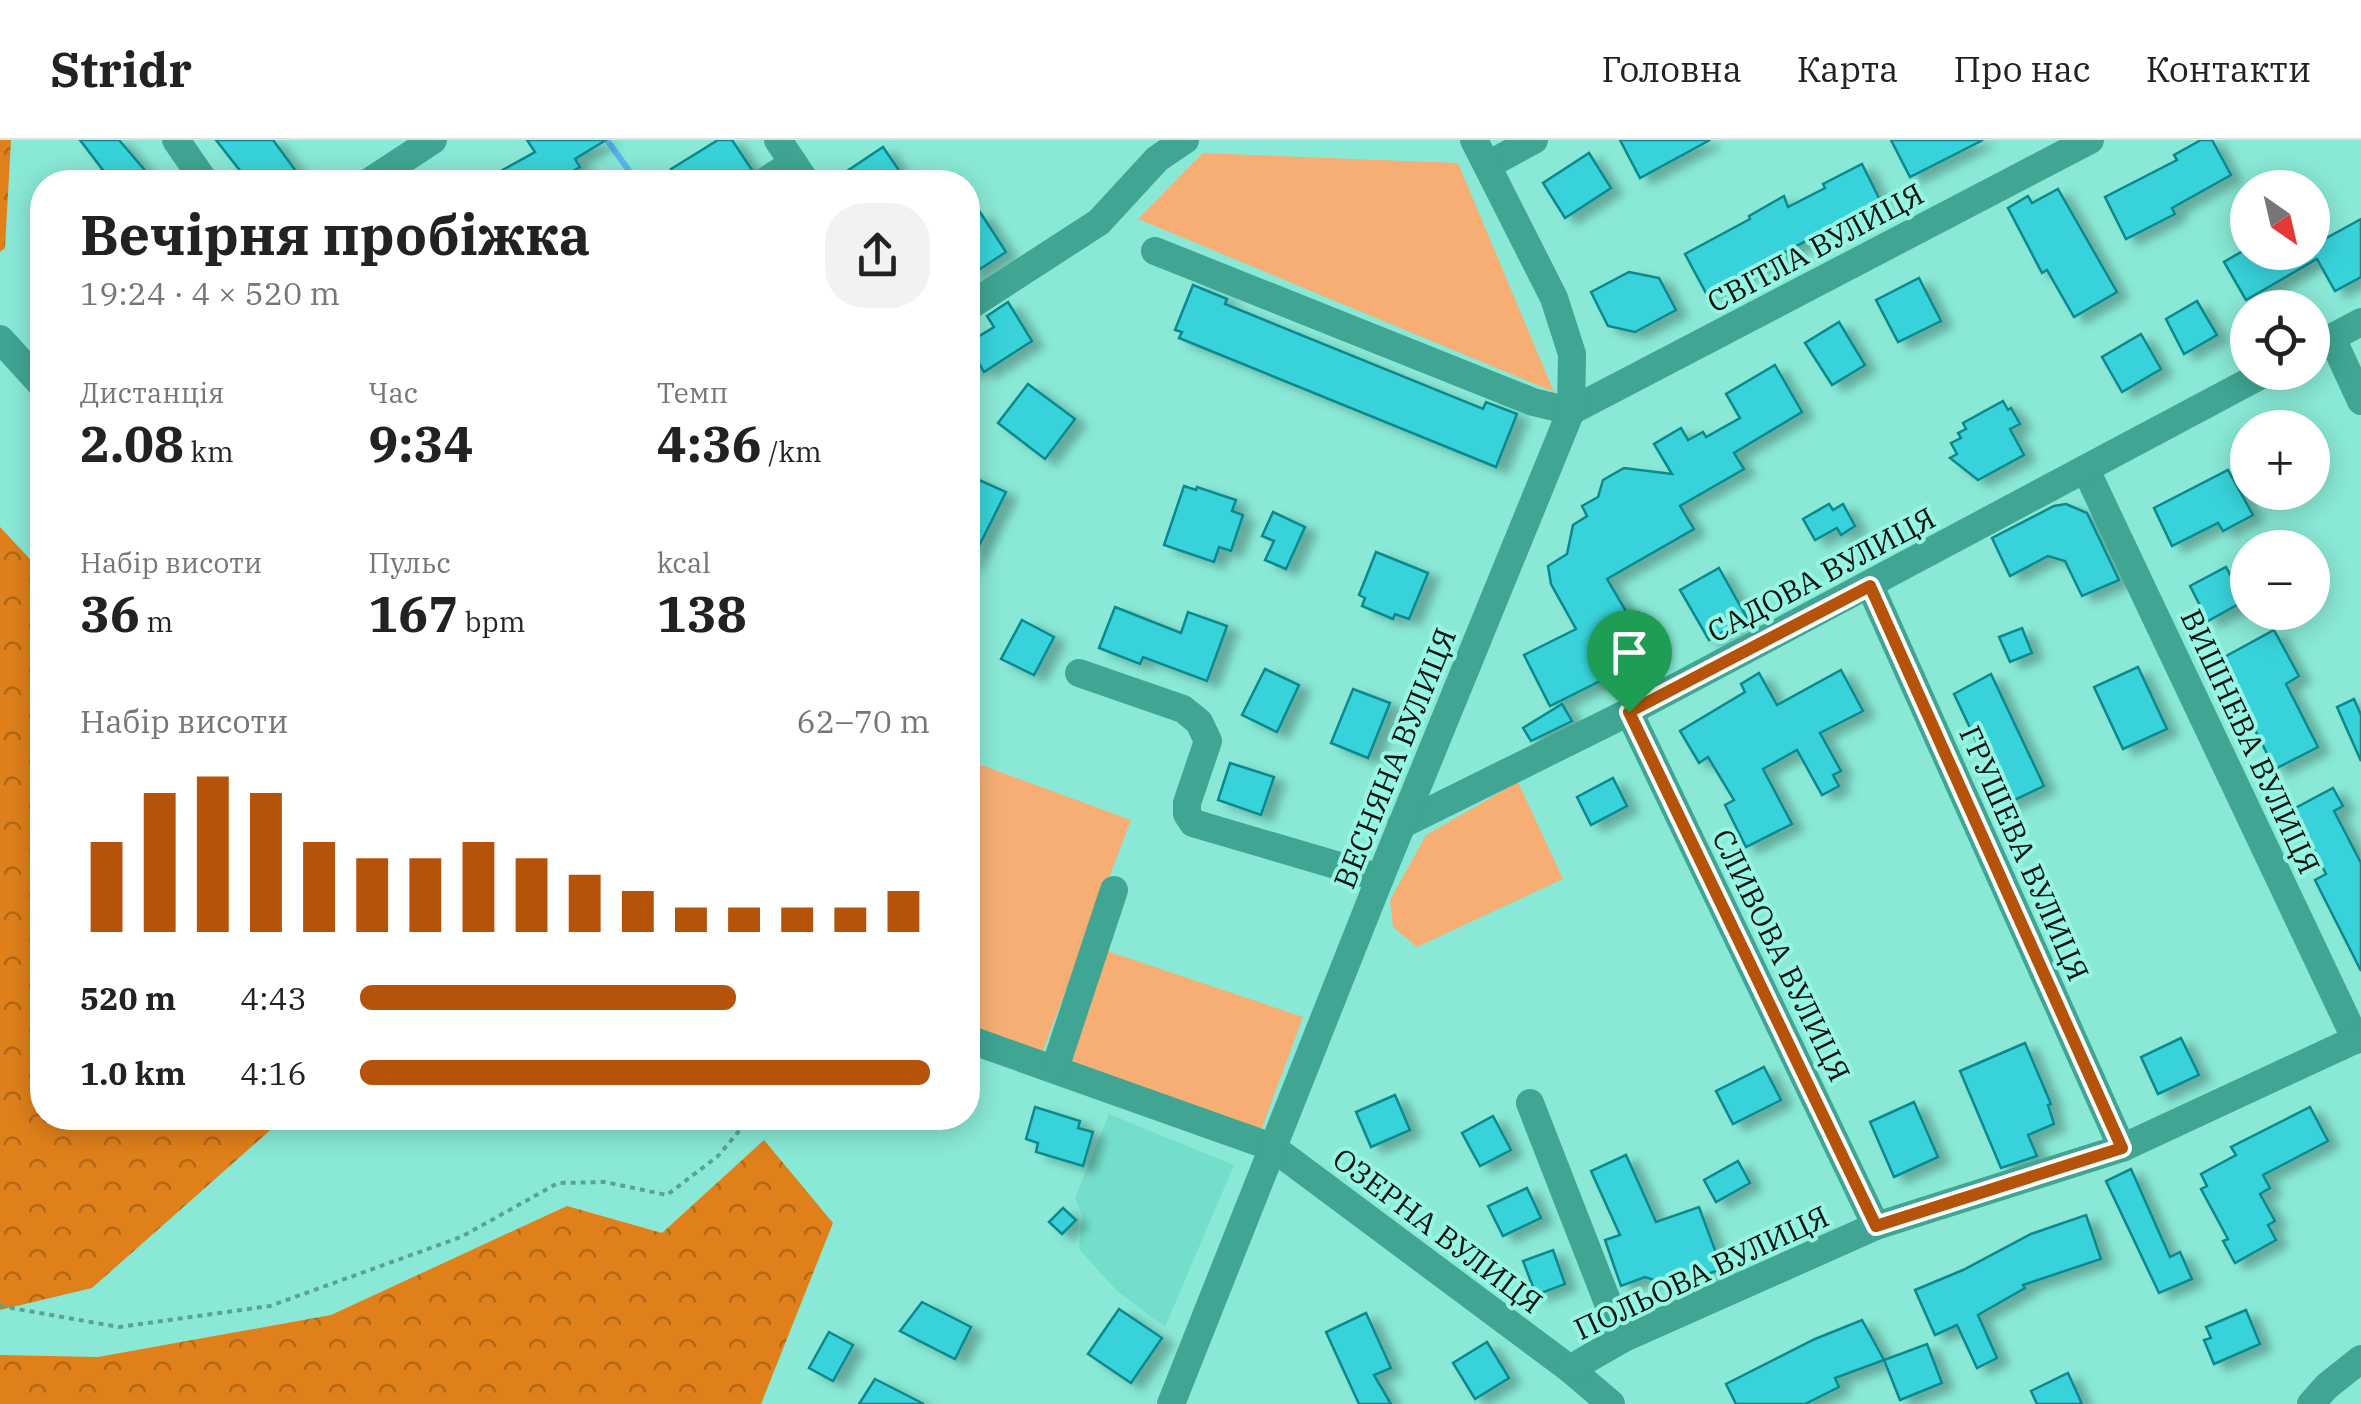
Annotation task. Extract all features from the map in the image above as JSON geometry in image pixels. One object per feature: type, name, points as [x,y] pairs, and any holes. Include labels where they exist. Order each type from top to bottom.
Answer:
[{"type":"street","points":[[176,140],[197,170]]},
{"type":"street","points":[[387,170],[433,140]]},
{"type":"street","points":[[980,299],[1099,222],[1157,159],[1185,140]]},
{"type":"street","points":[[1480,152],[1534,140]]},
{"type":"street","name":"СВІТЛА ВУЛИЦЯ","points":[[1571,411],[2090,140]]},
{"type":"street","name":"ВЕСНЯНА ВУЛИЦЯ","points":[[1172,1404],[1401,825],[1571,411],[1572,354],[1554,298],[1480,152]]},
{"type":"street","points":[[1155,250],[1533,402],[1571,411]]},
{"type":"street","points":[[2330,339],[2361,322]]},
{"type":"street","points":[[0,339],[30,372]]},
{"type":"street","points":[[2330,355],[2361,402]]},
{"type":"street","name":"САДОВА ВУЛИЦЯ","points":[[1401,825],[1629,712],[2235,390]]},
{"type":"street","name":"ВИШНЕВА ВУЛИЦЯ","points":[[2086,470],[2359,1038]]},
{"type":"street","name":"ГРУШЕВА ВУЛИЦЯ","points":[[1870,586],[2122,1148]]},
{"type":"street","points":[[1079,673],[1183,708],[1199,722],[1208,741],[1187,804],[1192,823],[1380,878]]},
{"type":"street","name":"СЛИВОВА ВУЛИЦЯ","points":[[1629,712],[1876,1226]]},
{"type":"street","points":[[1055,1068],[1114,890]]},
{"type":"street","name":"ПОЛЬОВА ВУЛИЦЯ","points":[[1570,1369],[1622,1339],[1876,1226],[2122,1148],[2359,1038]]},
{"type":"street","name":"ОЗЕРНА ВУЛИЦЯ","points":[[980,1043],[1272,1147],[1570,1369],[1611,1404]]},
{"type":"street","points":[[1530,1103],[1622,1339]]},
{"type":"street","points":[[2311,1404],[2361,1359]]},
{"type":"path","points":[[0,1306],[120,1326],[270,1306],[460,1237],[558,1183],[604,1182],[667,1195],[718,1156],[740,1130]]},
{"type":"shaded area","points":[[1203,153],[1458,163],[1554,392],[1138,219]]},
{"type":"shaded area","points":[[980,764],[1131,820],[1042,1053],[980,1031]]},
{"type":"shaded area","points":[[1518,782],[1563,879],[1417,947],[1393,927],[1390,900],[1426,835]]},
{"type":"shaded area","points":[[1101,949],[1303,1017],[1260,1133],[1064,1071]]},
{"type":"shaded area","points":[[1109,1114],[1234,1165],[1165,1327],[1118,1292],[1079,1249],[1082,1215],[1075,1198]]},
{"type":"green space","points":[[0,140],[11,140],[5,248],[0,252]]},
{"type":"green space","points":[[0,527],[30,559],[30,1130],[270,1130],[92,1288],[0,1310]]},
{"type":"green space","points":[[764,1140],[833,1223],[761,1404],[0,1404],[0,1355],[98,1357],[331,1315],[567,1206],[662,1233]]},
{"type":"building","points":[[80,140],[119,140],[145,170],[103,170]]},
{"type":"building","points":[[216,140],[273,140],[295,170],[240,170]]},
{"type":"building","points":[[527,140],[606,140],[575,159],[580,167],[575,170],[503,170],[535,152]]},
{"type":"building","points":[[718,140],[732,140],[752,170],[672,170]]},
{"type":"building","points":[[1620,140],[1710,140],[1640,178]]},
{"type":"building","points":[[1891,140],[1983,140],[1910,177]]},
{"type":"building","points":[[2201,140],[2212,140],[2230,176],[2172,208],[2175,214],[2126,239],[2105,197],[2177,160],[2174,155]]},
{"type":"building","points":[[883,147],[899,170],[848,170]]},
{"type":"building","points":[[1589,153],[1611,188],[1565,218],[1543,183]]},
{"type":"building","points":[[1862,164],[1881,202],[1706,293],[1685,254],[1784,196],[1788,207]]},
{"type":"building","points":[[2058,189],[2117,292],[2074,317],[2047,270],[2042,273],[2008,208],[2028,196],[2032,203]]},
{"type":"building","points":[[980,212],[1006,252],[980,269]]},
{"type":"building","points":[[2361,219],[2361,277],[2335,291],[2323,270],[2330,270],[2330,236]]},
{"type":"building","points":[[2230,258],[2230,270],[2298,270],[2263,290],[2240,290],[2224,262]]},
{"type":"building","points":[[1629,272],[1659,278],[1676,310],[1635,332],[1608,326],[1591,292]]},
{"type":"building","points":[[1919,278],[1941,321],[1898,342],[1876,300]]},
{"type":"building","points":[[1193,285],[1227,299],[1225,304],[1483,409],[1486,402],[1517,414],[1496,467],[1179,338],[1182,332],[1175,330]]},
{"type":"building","points":[[2197,301],[2217,335],[2184,354],[2166,319]]},
{"type":"building","points":[[1008,302],[1032,341],[984,372],[980,365],[980,336],[994,327],[987,316]]},
{"type":"building","points":[[1839,322],[1865,365],[1832,385],[1805,343]]},
{"type":"building","points":[[2141,334],[2161,369],[2122,392],[2102,357]]},
{"type":"building","points":[[1775,365],[1802,412],[1734,453],[1744,469],[1680,506],[1694,529],[1607,579],[1630,618],[1599,637],[1616,673],[1550,706],[1524,655],[1576,629],[1551,584],[1548,566],[1567,554],[1573,525],[1587,516],[1582,506],[1598,497],[1603,480],[1624,468],[1672,474],[1654,444],[1681,428],[1688,440],[1703,432],[1706,437],[1740,418],[1726,394]]},
{"type":"building","points":[[1028,384],[1075,419],[1045,459],[998,423]]},
{"type":"building","points":[[2003,401],[2020,424],[2010,429],[2024,455],[1978,480],[1950,458],[1957,454],[1951,443],[1961,438],[1958,433],[1966,429],[1963,423]]},
{"type":"building","points":[[2228,470],[2230,510],[2250,510],[2253,515],[2223,531],[2218,523],[2172,546],[2154,508]]},
{"type":"building","points":[[980,480],[1006,492],[980,544]]},
{"type":"building","points":[[1184,486],[1236,500],[1232,511],[1243,515],[1231,551],[1219,547],[1214,562],[1164,545]]},
{"type":"building","points":[[1829,504],[1833,510],[1843,504],[1855,526],[1841,535],[1837,528],[1815,540],[1803,519]]},
{"type":"building","points":[[2066,504],[2087,513],[2119,580],[2082,596],[2065,561],[2048,556],[2010,576],[1992,538],[2054,506]]},
{"type":"building","points":[[1273,512],[1305,527],[1286,569],[1265,560],[1274,541],[1262,536]]},
{"type":"building","points":[[1376,552],[1428,573],[1409,619],[1395,614],[1393,619],[1362,606],[1365,598],[1359,595]]},
{"type":"building","points":[[2226,567],[2230,575],[2230,609],[2208,621],[2190,586]]},
{"type":"building","points":[[1719,568],[1747,618],[1709,640],[1680,590]]},
{"type":"building","points":[[1115,607],[1181,633],[1188,612],[1227,626],[1207,681],[1143,657],[1140,664],[1099,648]]},
{"type":"building","points":[[1022,620],[1054,637],[1034,675],[1001,659]]},
{"type":"building","points":[[2022,628],[2032,653],[2010,662],[1999,637]]},
{"type":"building","points":[[2274,630],[2299,676],[2286,684],[2318,747],[2275,769],[2219,660]]},
{"type":"building","points":[[2138,667],[2167,729],[2123,749],[2094,687]]},
{"type":"building","points":[[1265,669],[1299,685],[1277,732],[1242,715]]},
{"type":"building","points":[[1841,670],[1863,711],[1820,733],[1841,771],[1833,775],[1839,786],[1822,795],[1797,750],[1763,769],[1792,824],[1746,847],[1725,805],[1734,800],[1708,757],[1699,763],[1680,731],[1745,692],[1741,684],[1759,673],[1777,705]]},
{"type":"building","points":[[1991,674],[2044,786],[2006,804],[1954,694]]},
{"type":"building","points":[[1353,689],[1390,703],[1368,758],[1331,743]]},
{"type":"building","points":[[2354,699],[2361,715],[2361,761],[2337,707]]},
{"type":"building","points":[[1562,704],[1572,721],[1531,741],[1523,728]]},
{"type":"building","points":[[1230,763],[1274,777],[1261,815],[1218,800]]},
{"type":"building","points":[[1613,778],[1627,806],[1591,825],[1577,797]]},
{"type":"building","points":[[2333,788],[2343,806],[2334,811],[2361,863],[2361,971],[2315,880],[2326,874],[2302,826],[2295,830],[2286,813]]},
{"type":"building","points":[[2181,1038],[2199,1075],[2158,1094],[2141,1057]]},
{"type":"building","points":[[2025,1043],[2051,1104],[2048,1105],[2054,1124],[2028,1135],[2037,1156],[2001,1168],[1960,1071]]},
{"type":"building","points":[[1764,1067],[1781,1100],[1733,1124],[1716,1091]]},
{"type":"building","points":[[1395,1095],[1410,1130],[1371,1147],[1356,1112]]},
{"type":"building","points":[[1914,1102],[1938,1157],[1894,1177],[1870,1122]]},
{"type":"building","points":[[1035,1107],[1080,1121],[1078,1128],[1093,1132],[1083,1166],[1036,1152],[1038,1143],[1026,1139]]},
{"type":"building","points":[[2310,1107],[2328,1141],[2263,1175],[2270,1188],[2260,1194],[2275,1221],[2268,1225],[2276,1240],[2235,1263],[2223,1241],[2228,1239],[2201,1189],[2207,1186],[2201,1174],[2236,1155],[2231,1147]]},
{"type":"building","points":[[1493,1116],[1511,1150],[1480,1166],[1462,1133]]},
{"type":"building","points":[[1626,1155],[1656,1222],[1699,1207],[1722,1269],[1673,1286],[1645,1277],[1621,1286],[1605,1240],[1620,1235],[1591,1171]]},
{"type":"building","points":[[1738,1161],[1750,1183],[1716,1202],[1704,1180]]},
{"type":"building","points":[[2131,1169],[2170,1257],[2180,1252],[2192,1279],[2159,1293],[2106,1181]]},
{"type":"building","points":[[1527,1188],[1541,1218],[1503,1236],[1488,1206]]},
{"type":"building","points":[[1063,1208],[1076,1220],[1062,1234],[1049,1222]]},
{"type":"building","points":[[2086,1215],[2101,1259],[2023,1285],[2025,1288],[1978,1315],[1997,1358],[1977,1368],[1957,1325],[1935,1335],[1915,1290],[2031,1234]]},
{"type":"building","points":[[1553,1250],[1565,1284],[1536,1295],[1523,1261]]},
{"type":"building","points":[[922,1302],[971,1327],[955,1359],[900,1331]]},
{"type":"building","points":[[1119,1309],[1162,1338],[1131,1383],[1088,1354]]},
{"type":"building","points":[[2246,1310],[2260,1344],[2214,1364],[2204,1340],[2211,1338],[2206,1327]]},
{"type":"building","points":[[1366,1313],[1391,1368],[1374,1375],[1391,1404],[1359,1404],[1326,1332]]},
{"type":"building","points":[[1862,1320],[1884,1360],[1835,1378],[1839,1387],[1805,1404],[1736,1404],[1726,1384]]},
{"type":"building","points":[[829,1332],[853,1345],[833,1381],[809,1368]]},
{"type":"building","points":[[1487,1342],[1509,1378],[1475,1399],[1453,1363]]},
{"type":"building","points":[[1927,1344],[1942,1383],[1900,1400],[1884,1360]]},
{"type":"building","points":[[2068,1373],[2082,1404],[2037,1404],[2031,1391]]},
{"type":"building","points":[[875,1379],[924,1404],[859,1404]]},
{"type":"waterway","points":[[607,140],[628,170]]},
{"type":"route","points":[[1870,586],[2122,1148],[1876,1226],[1629,712],[1870,586]]}]
